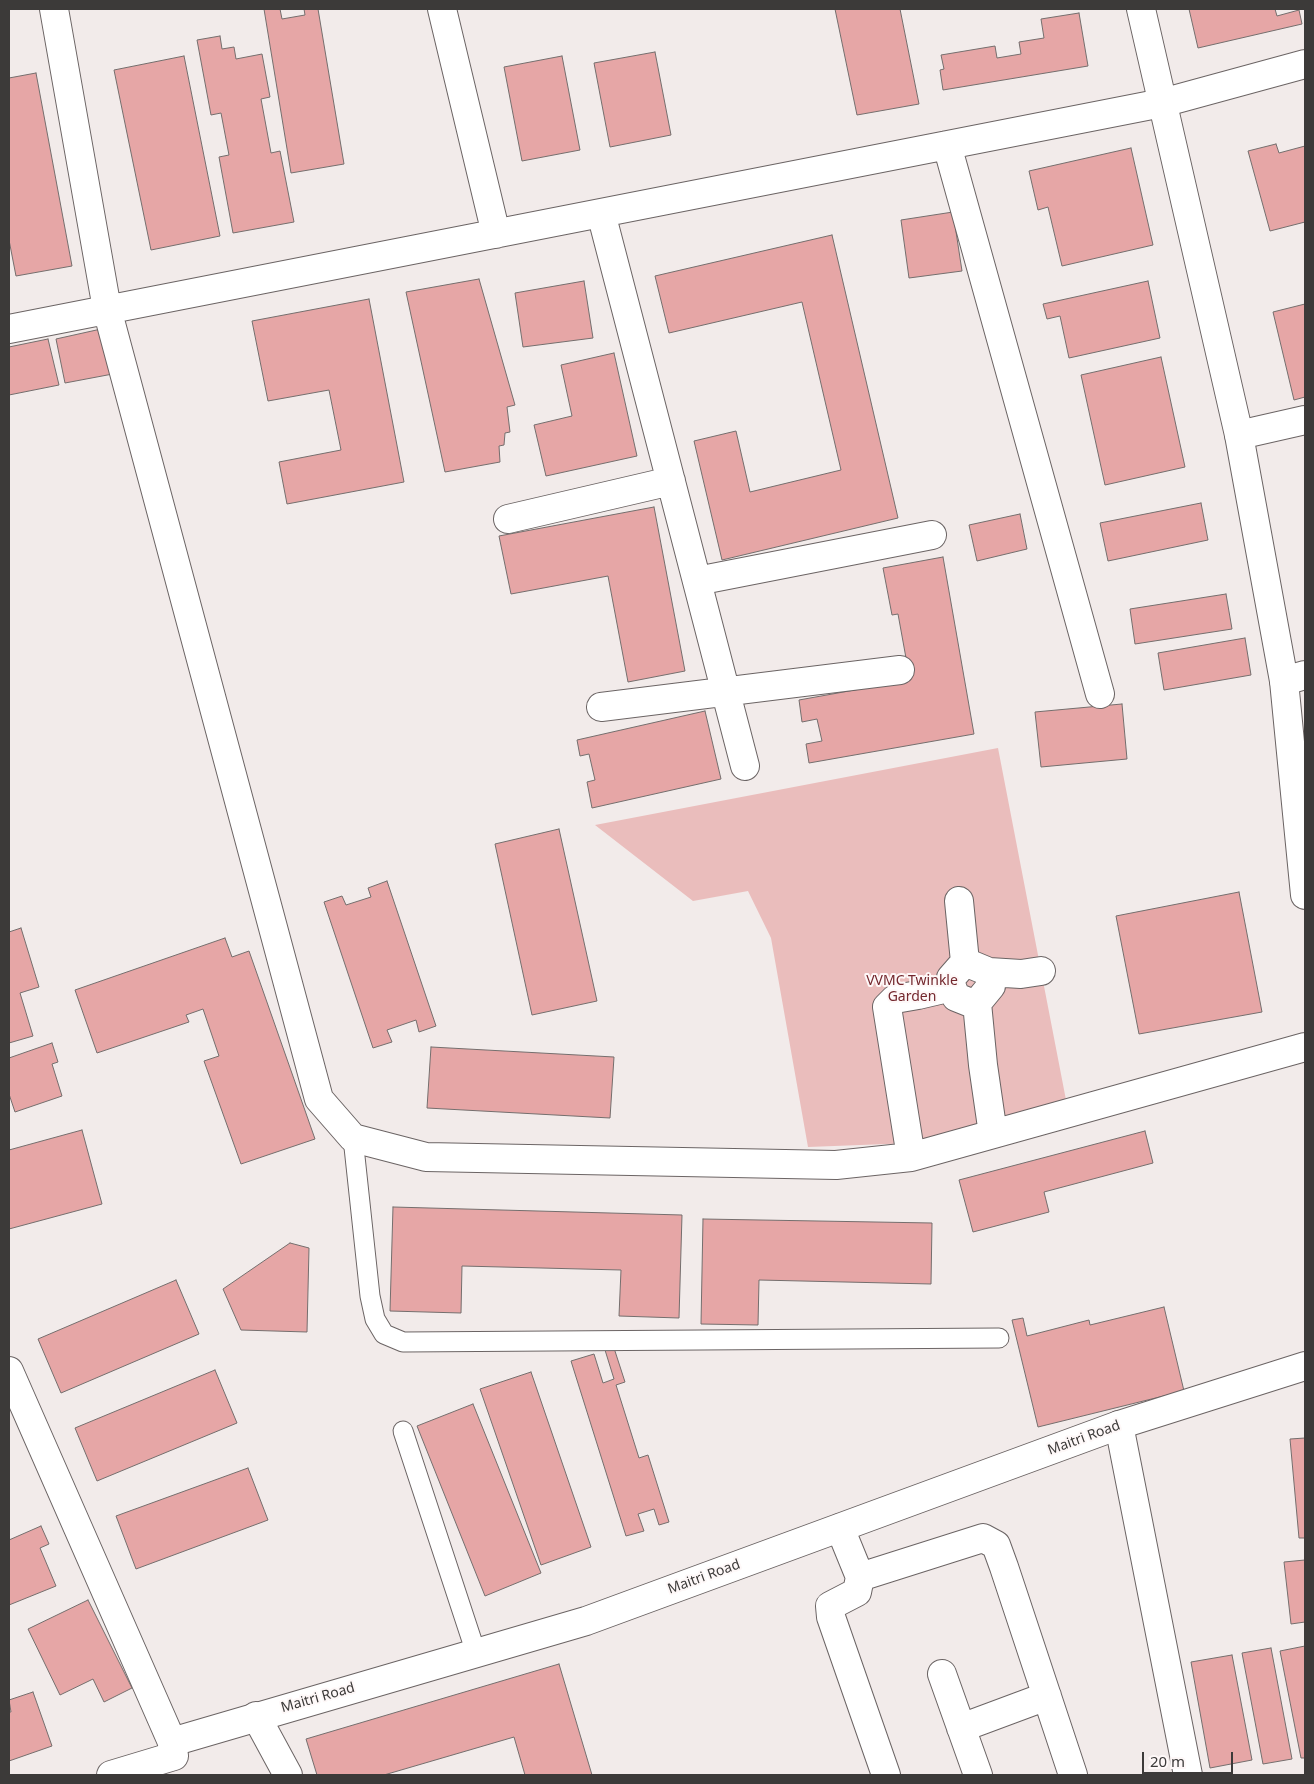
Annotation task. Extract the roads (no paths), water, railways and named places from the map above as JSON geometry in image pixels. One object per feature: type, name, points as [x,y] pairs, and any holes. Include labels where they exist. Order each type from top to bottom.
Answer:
[{"type":"street","points":[[54,9],[106,309],[319,1098],[353,1138],[426,1157],[836,1165],[911,1158],[1305,1047]]},
{"type":"street","points":[[442,9],[496,234]]},
{"type":"street","points":[[1141,9],[1294,678],[1305,895]]},
{"type":"street","points":[[9,329],[1162,103],[1305,64]]},
{"type":"street","points":[[947,145],[1100,694]]},
{"type":"street","points":[[601,213],[746,766]]},
{"type":"street","points":[[1239,435],[1305,420]]},
{"type":"street","points":[[508,519],[671,481]]},
{"type":"street","points":[[697,581],[932,535]]},
{"type":"street","points":[[601,708],[900,670]]},
{"type":"street","points":[[959,901],[977,967],[991,986],[977,1003],[983,1065],[993,1134]]},
{"type":"street","points":[[977,1003],[971,1003],[956,997],[951,978],[977,967],[1021,974],[1041,971]]},
{"type":"street","points":[[911,1158],[887,1007],[894,999],[952,987]]},
{"type":"street","name":"Maitri Road","points":[[110,1775],[176,1758],[256,1716],[586,1621],[1118,1425],[1305,1366]]},
{"type":"street","points":[[9,1371],[176,1758]]},
{"type":"street","points":[[1118,1425],[1188,1775]]},
{"type":"street","points":[[840,1528],[860,1577],[857,1592],[830,1606],[832,1617],[886,1775]]},
{"type":"street","points":[[860,1577],[983,1538],[996,1545],[1073,1775]]},
{"type":"street","points":[[942,1674],[978,1775]]},
{"type":"street","points":[[961,1728],[1047,1696]]},
{"type":"street","points":[[256,1716],[288,1775]]},
{"type":"lane","points":[[353,1138],[370,1296],[375,1319],[384,1334],[403,1342],[998,1338]]},
{"type":"lane","points":[[404,1431],[476,1654]]},
{"type":"park label","name":"VVMC Twinkle Garden","points":[[912,990]]}]
